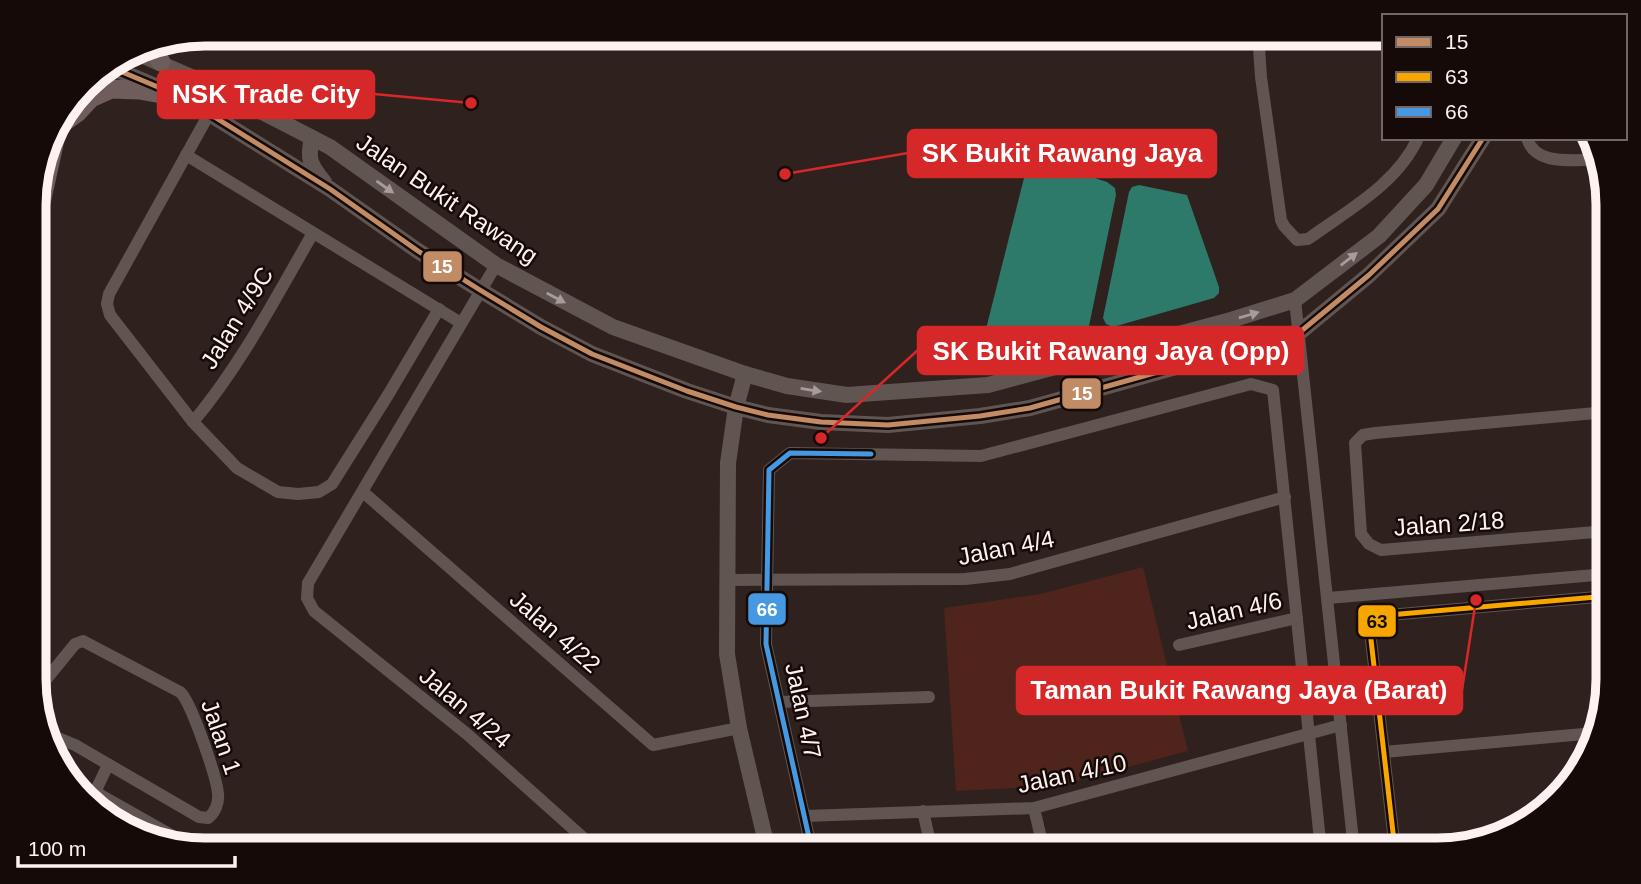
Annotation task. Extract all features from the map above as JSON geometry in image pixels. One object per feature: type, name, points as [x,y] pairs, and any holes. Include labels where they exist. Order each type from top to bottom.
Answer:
[{"type":"main road","points":[[155,53],[161,62]]},
{"type":"main road","points":[[73,115],[91,98],[111,89],[139,90],[184,98]]},
{"type":"street","points":[[1259,46],[1281,220],[1297,240],[1308,239],[1394,174],[1417,140]]},
{"type":"street","name":"Jalan Bukit Rawang","points":[[147,57],[330,147],[496,265],[613,327],[745,374],[787,386],[847,395],[988,385],[1231,320],[1295,300],[1379,236],[1426,185],[1453,140]]},
{"type":"street","points":[[119,71],[184,98],[330,189],[480,290],[592,354],[736,407],[806,421],[888,425],[1031,408],[1300,332],[1370,275],[1438,209],[1482,140]]},
{"type":"street","points":[[209,114],[109,293],[107,304],[110,315],[193,422],[237,468],[278,492],[320,492],[332,484],[439,309]]},
{"type":"street","points":[[312,138],[308,154],[313,168],[330,189]]},
{"type":"street","points":[[1528,140],[1536,154],[1547,158],[1589,160]]},
{"type":"street","points":[[186,155],[461,323]]},
{"type":"street","name":"Jalan 4/9C","points":[[193,422],[210,402],[260,324],[313,233]]},
{"type":"street","points":[[363,492],[496,265]]},
{"type":"street","points":[[1295,300],[1353,838]]},
{"type":"street","points":[[745,374],[736,407],[728,463],[727,654],[739,728],[766,838]]},
{"type":"street","name":"Jalan 4/7","points":[[810,838],[766,643],[769,470],[790,453],[981,456],[1251,384],[1273,390],[1285,497]]},
{"type":"street","name":"Jalan 2/18","points":[[1595,413],[1363,435],[1355,443],[1361,534],[1369,544],[1381,551],[1595,532]]},
{"type":"street","name":"Jalan 4/24","points":[[363,492],[308,583],[307,598],[314,611],[467,734],[583,838]]},
{"type":"street","name":"Jalan 4/22","points":[[363,492],[653,745],[739,728]]},
{"type":"street","points":[[1285,497],[1320,838]]},
{"type":"street","name":"Jalan 4/4","points":[[726,580],[965,579],[1010,573],[1285,497]]},
{"type":"street","points":[[1328,598],[1595,575]]},
{"type":"street","points":[[1394,838],[1370,631],[1375,622],[1389,615],[1595,597]]},
{"type":"street","name":"Jalan 4/6","points":[[1179,645],[1297,618]]},
{"type":"street","name":"Jalan 1","points":[[46,679],[75,644],[83,641],[180,692],[186,698],[201,737],[218,793],[214,811],[208,818],[199,817],[75,745],[57,737]]},
{"type":"street","points":[[779,702],[929,697]]},
{"type":"street","name":"Jalan 4/10","points":[[805,816],[1034,808],[1341,725]]},
{"type":"street","points":[[1384,751],[1586,734]]},
{"type":"street","points":[[108,765],[95,792],[170,834]]},
{"type":"street","points":[[1034,808],[1041,838]]},
{"type":"street","points":[[923,811],[929,838]]},
{"type":"shaded area","points":[[1143,567],[1188,751],[1057,786],[956,791],[944,608],[1040,594]]},
{"type":"water","points":[[1033,158],[1107,182],[1115,188],[1116,195],[1088,331],[1082,335],[1003,355],[990,342],[986,329],[1027,166]]},
{"type":"water","points":[[1139,185],[1187,195],[1219,293],[1214,298],[1113,327],[1106,324],[1103,318],[1129,192],[1132,187]]},
{"type":"transit line","name":"15","points":[[119,71],[184,98],[330,189],[418,251],[480,290],[592,354],[736,407],[768,415],[821,422],[888,425],[1030,408],[1300,332],[1369,275],[1438,209],[1482,140]]},
{"type":"transit line","name":"66","points":[[809,838],[766,644],[769,470],[790,453],[871,454]]},
{"type":"transit line","name":"63","points":[[1394,838],[1370,631],[1375,622],[1389,615],[1595,597]]},
{"type":"place","name":"NSK Trade City","points":[[471,103]]},
{"type":"place","name":"SK Bukit Rawang Jaya","points":[[785,174]]},
{"type":"place","name":"SK Bukit Rawang Jaya (Opp)","points":[[821,438]]},
{"type":"place","name":"Taman Bukit Rawang Jaya (Barat)","points":[[1476,600]]}]
